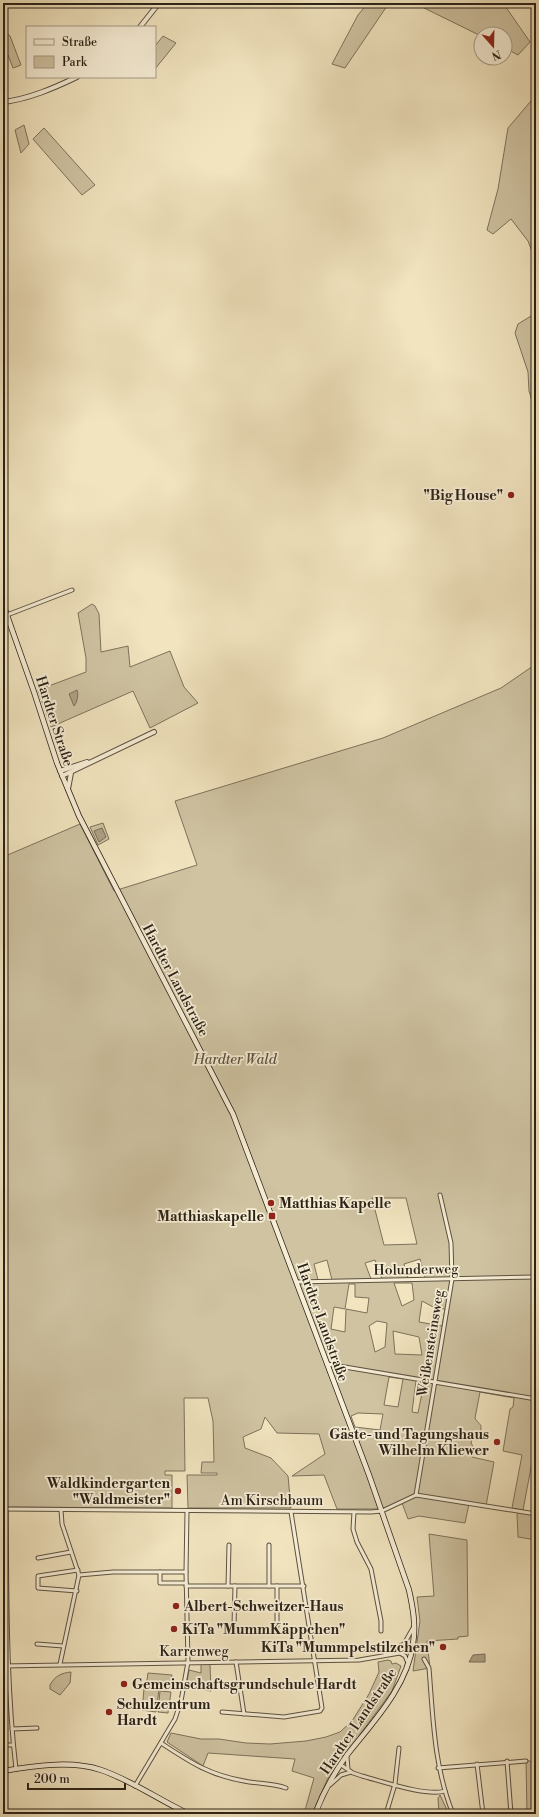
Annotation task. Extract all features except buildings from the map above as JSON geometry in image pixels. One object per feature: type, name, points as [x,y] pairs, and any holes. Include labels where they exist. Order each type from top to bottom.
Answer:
[{"type":"main road","name":"Hardter Straße","points":[[3,604],[60,771],[92,842]]},
{"type":"main road","name":"Hardter Landstraße","points":[[92,842],[229,1106],[382,1511],[409,1590],[415,1624],[413,1648],[402,1679],[390,1700],[340,1766],[327,1788],[315,1814]]},
{"type":"main road","points":[[3,1771],[59,1766],[84,1766],[100,1770],[189,1814]]},
{"type":"street","points":[[141,26],[159,3]]},
{"type":"street","points":[[3,102],[23,98],[75,78]]},
{"type":"street","points":[[7,615],[72,590]]},
{"type":"street","points":[[62,776],[154,732]]},
{"type":"street","points":[[60,771],[93,761]]},
{"type":"street","points":[[68,791],[71,773]]},
{"type":"street","name":"Weißensteinsweg","points":[[416,1495],[452,1279],[451,1243],[440,1195]]},
{"type":"street","name":"Holunderweg","points":[[296,1282],[536,1277]]},
{"type":"street","points":[[327,1364],[536,1399]]},
{"type":"street","points":[[416,1495],[536,1514]]},
{"type":"street","name":"Am Kirschbaum","points":[[5,1509],[354,1512],[382,1511],[416,1495]]},
{"type":"street","points":[[5,1509],[5,1597],[13,1745],[16,1769]]},
{"type":"street","points":[[60,1664],[80,1575],[62,1524],[62,1510]]},
{"type":"street","points":[[134,1786],[161,1743],[178,1712],[188,1662],[186,1584],[187,1511]]},
{"type":"street","points":[[222,1712],[284,1716],[320,1711],[322,1708],[292,1512]]},
{"type":"street","points":[[354,1512],[353,1530],[357,1542],[371,1569],[381,1621],[381,1631]]},
{"type":"street","points":[[228,1586],[229,1545]]},
{"type":"street","points":[[269,1545],[269,1586]]},
{"type":"street","points":[[38,1558],[71,1552]]},
{"type":"street","points":[[76,1591],[38,1588],[38,1576],[78,1570]]},
{"type":"street","points":[[80,1575],[113,1572],[186,1572]]},
{"type":"street","points":[[160,1572],[160,1583],[228,1586],[304,1586]]},
{"type":"street","points":[[234,1626],[235,1586]]},
{"type":"street","points":[[277,1586],[277,1626]]},
{"type":"street","points":[[413,1648],[404,1644],[415,1624]]},
{"type":"street","points":[[3,1639],[8,1639]]},
{"type":"street","points":[[37,1644],[63,1646]]},
{"type":"street","name":"Karrenweg","points":[[384,1655],[404,1644]]},
{"type":"street","name":"Karrenweg","points":[[3,1666],[359,1660],[400,1653],[413,1648]]},
{"type":"street","points":[[400,1653],[405,1656],[408,1663]]},
{"type":"street","points":[[424,1659],[429,1668],[438,1768],[453,1814]]},
{"type":"street","points":[[236,1662],[244,1714]]},
{"type":"street","points":[[12,1729],[38,1728]]},
{"type":"street","points":[[161,1743],[211,1773],[244,1781],[275,1784],[286,1788]]},
{"type":"street","points":[[3,1745],[13,1745]]},
{"type":"street","points":[[386,1814],[395,1784],[399,1748]]},
{"type":"street","points":[[347,1756],[348,1771]]},
{"type":"street","points":[[438,1768],[526,1760]]},
{"type":"street","points":[[507,1761],[512,1814]]},
{"type":"street","points":[[477,1764],[483,1814]]},
{"type":"street","points":[[340,1766],[348,1771],[437,1794],[445,1791]]},
{"type":"street","points":[[327,1788],[337,1777],[348,1771]]},
{"type":"green space","points":[[368,3],[389,3],[345,68],[332,64],[358,15]]},
{"type":"green space","points":[[414,3],[503,3],[530,42],[518,55],[513,52],[513,26],[473,26],[473,32]]},
{"type":"green space","points":[[3,29],[10,36],[21,65],[13,68],[3,42]]},
{"type":"green space","points":[[163,36],[176,43],[156,68],[156,45]]},
{"type":"green space","points":[[536,95],[536,253],[533,254],[528,241],[511,219],[493,234],[487,230],[498,189],[508,128]]},
{"type":"green space","points":[[24,125],[29,144],[21,153],[15,130]]},
{"type":"green space","points":[[44,128],[95,185],[82,195],[33,139]]},
{"type":"green space","points":[[536,313],[535,410],[529,391],[528,372],[515,333],[518,324]]},
{"type":"green space","points":[[92,604],[95,606],[99,614],[101,652],[128,646],[130,667],[170,651],[184,687],[198,703],[150,728],[133,691],[51,727],[38,690],[86,672],[86,658],[78,613]]},
{"type":"green space","name":"Hardter Wald","points":[[536,664],[536,1457],[533,1457],[523,1510],[512,1508],[522,1455],[503,1451],[510,1409],[513,1407],[514,1398],[480,1392],[475,1418],[481,1426],[481,1430],[480,1434],[473,1437],[471,1443],[475,1450],[472,1457],[494,1462],[486,1506],[469,1504],[465,1523],[419,1516],[408,1519],[402,1503],[379,1509],[337,1509],[324,1475],[292,1476],[325,1454],[319,1434],[277,1433],[265,1417],[261,1429],[243,1437],[245,1448],[271,1458],[288,1476],[291,1508],[188,1508],[187,1475],[217,1475],[217,1473],[201,1473],[202,1462],[214,1462],[213,1421],[208,1398],[184,1398],[185,1471],[165,1471],[165,1475],[172,1475],[172,1508],[3,1507],[3,898],[5,895],[3,886],[3,857],[80,824],[114,891],[197,865],[175,801],[383,738],[501,688]],"holes":[[[372,1198],[406,1198],[417,1244],[384,1245]],[[420,1259],[425,1278],[408,1278],[404,1264]],[[327,1260],[332,1280],[318,1280],[314,1264]],[[375,1260],[382,1279],[371,1279],[365,1263]],[[394,1283],[412,1283],[414,1300],[402,1306]],[[349,1284],[355,1284],[355,1297],[369,1298],[367,1313],[346,1309],[345,1332],[331,1329],[334,1307],[345,1309]],[[422,1301],[435,1308],[445,1309],[442,1326],[419,1322]],[[377,1321],[387,1323],[385,1347],[375,1352],[369,1326]],[[393,1331],[419,1337],[422,1355],[395,1354]],[[389,1377],[403,1379],[398,1407],[384,1405]],[[416,1381],[424,1383],[418,1413],[412,1412]],[[358,1413],[383,1414],[380,1430],[355,1427],[351,1416]]]},
{"type":"green space","points":[[103,823],[109,839],[98,845],[90,827]]},
{"type":"green space","points":[[519,1512],[536,1515],[536,1540],[518,1537],[517,1514]]},
{"type":"green space","points":[[429,1534],[467,1540],[468,1636],[458,1637],[458,1639],[427,1641],[430,1668],[413,1671],[420,1621],[417,1597],[434,1596]]},
{"type":"green space","points":[[388,1660],[391,1661],[392,1664],[396,1663],[401,1666],[392,1691],[328,1778],[312,1814],[304,1814],[314,1778],[292,1771],[295,1759],[208,1753],[203,1766],[167,1742],[171,1733],[201,1739],[219,1739],[246,1743],[270,1744],[306,1741],[326,1737],[340,1732],[352,1721],[369,1694],[379,1672],[378,1662]]},
{"type":"green space","points":[[201,1664],[210,1664],[211,1691],[186,1687],[189,1670],[201,1673]]},
{"type":"green space","points":[[71,1672],[70,1683],[60,1695],[50,1689],[50,1685],[56,1677],[64,1673]]},
{"type":"green space","points":[[148,1673],[172,1675],[170,1689],[146,1686]]},
{"type":"green space","points":[[144,1689],[159,1690],[156,1712],[142,1710]]},
{"type":"green space","points":[[160,1691],[171,1692],[168,1713],[158,1712]]},
{"type":"green space","points":[[526,1760],[536,1763],[536,1814],[527,1814]]},
{"type":"green space","points":[[440,1795],[449,1814],[439,1814],[438,1798]]},
{"type":"shaded area","points":[[77,690],[78,694],[74,706],[69,694]]},
{"type":"shaded area","points":[[102,828],[106,837],[99,842],[94,831]]},
{"type":"shaded area","points":[[485,1654],[485,1662],[469,1662],[473,1655]]},
{"type":"place","name":"\"Big House\"","points":[[511,495]]},
{"type":"place","name":"Matthias Kapelle","points":[[271,1203]]},
{"type":"place","name":"Matthiaskapelle","points":[[272,1216]]},
{"type":"place","name":"Gäste- und Tagungshaus Wilhelm Kliewer","points":[[497,1442]]},
{"type":"place","name":"Waldkindergarten \"Waldmeister\"","points":[[178,1491]]},
{"type":"place","name":"Albert-Schweitzer-Haus","points":[[176,1606]]},
{"type":"place","name":"KiTa \"MummKäppchen\"","points":[[174,1629]]},
{"type":"place","name":"KiTa \"Mummpelstilzchen\"","points":[[443,1647]]},
{"type":"place","name":"Gemeinschaftsgrundschule Hardt","points":[[124,1684]]},
{"type":"place","name":"Schulzentrum Hardt","points":[[109,1712]]}]
